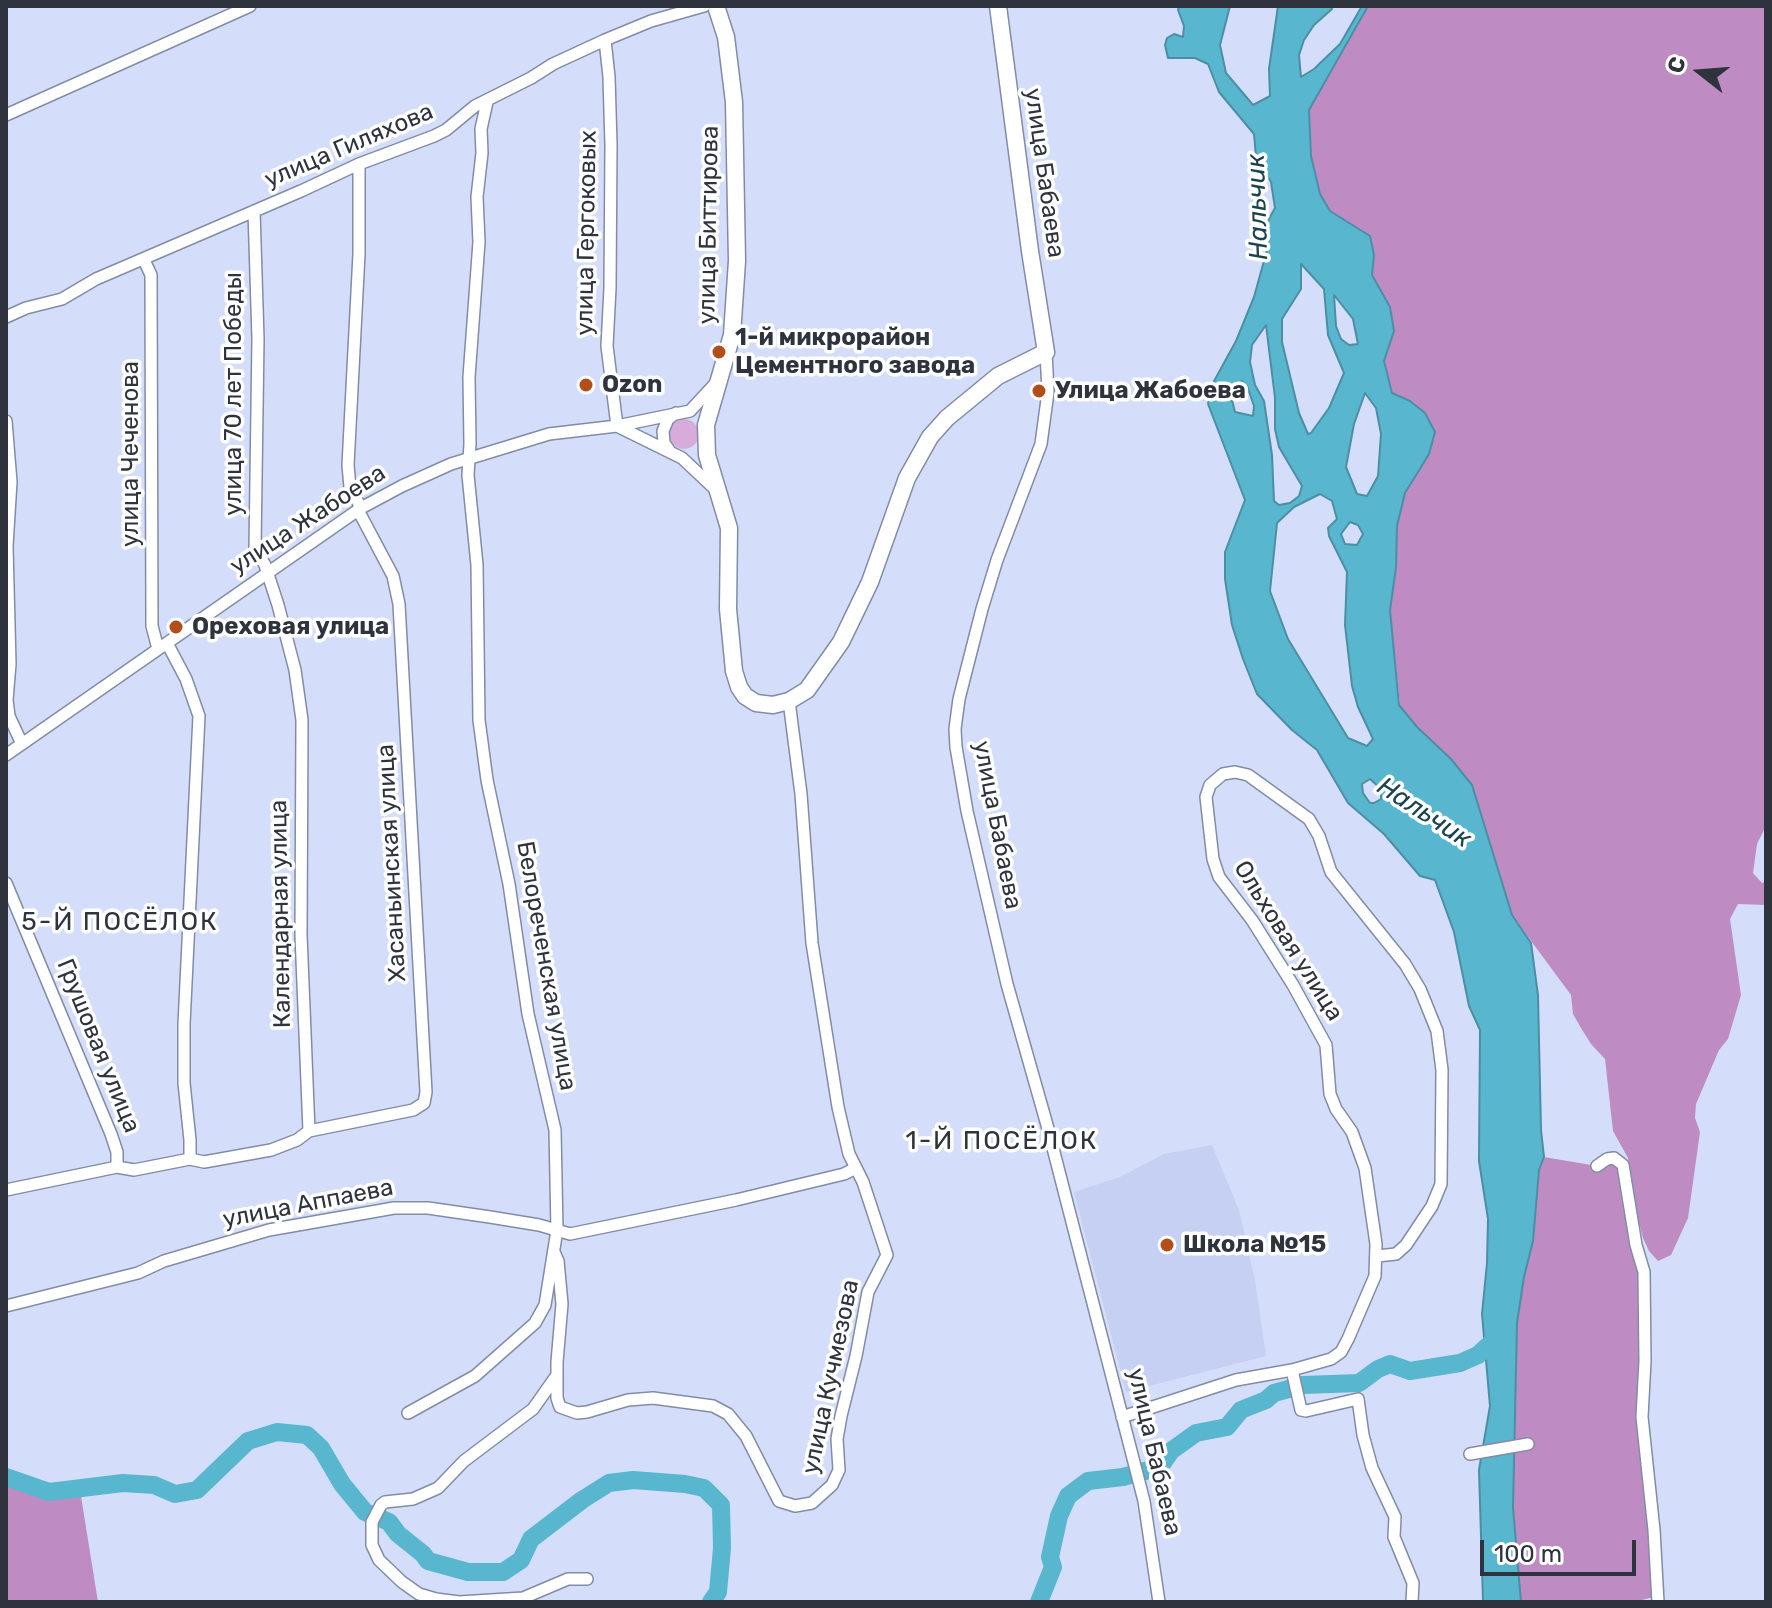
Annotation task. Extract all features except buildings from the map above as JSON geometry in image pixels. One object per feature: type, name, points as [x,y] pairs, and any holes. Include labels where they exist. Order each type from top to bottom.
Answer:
[{"type":"street","points":[[6,115],[250,6]]},
{"type":"street","name":"улица Гиляхова","points":[[6,317],[26,308],[62,299],[96,279],[359,164],[434,136],[475,106],[605,40],[651,21],[704,6]]},
{"type":"street","name":"улица Биттирова","points":[[716,6],[726,37],[732,82],[737,196],[732,335],[706,431],[707,455],[717,491]]},
{"type":"street","name":"улица Бабаева","points":[[998,6],[1046,352],[1048,392],[1041,444],[982,609],[959,699],[956,747],[967,811],[1007,984],[1144,1501],[1159,1602]]},
{"type":"street","name":"улица Гергоковых","points":[[605,40],[611,145],[607,346],[617,426]]},
{"type":"street","name":"Белореченская улица","points":[[408,1413],[475,1376],[535,1323],[545,1305],[557,1230],[555,1130],[528,1014],[509,884],[481,742],[477,565],[468,475],[469,377],[479,242],[477,197],[482,153],[481,129],[487,102]]},
{"type":"street","name":"Хасаньинская улица","points":[[309,1131],[413,1110],[424,1103],[426,1092],[399,604],[393,576],[350,487],[348,465],[359,254],[359,164]]},
{"type":"street","name":"улица 70 лет Победы","points":[[254,211],[258,339],[254,534],[255,548],[267,575]]},
{"type":"street","name":"улица Чеченова","points":[[144,260],[151,275],[152,626],[163,646]]},
{"type":"street","points":[[720,377],[690,411],[676,413],[668,419],[663,431],[664,443],[717,491],[729,528],[728,620],[732,661],[739,687],[756,703],[773,705],[789,701],[807,690],[853,620],[907,478],[930,437],[947,418],[998,376],[1046,352]]},
{"type":"street","points":[[617,426],[677,455],[699,452],[706,431],[701,419],[690,411]]},
{"type":"street","name":"улица Жабоева","points":[[6,755],[359,509],[402,486],[469,458],[549,434],[617,426],[676,413]]},
{"type":"street","points":[[6,421],[11,482],[7,546],[10,664],[7,700],[9,716],[22,744]]},
{"type":"street","name":"Календарная улица","points":[[267,575],[295,670],[302,720],[301,935],[309,1131]]},
{"type":"street","points":[[163,646],[186,679],[199,716],[184,1024],[184,1083],[190,1159]]},
{"type":"street","name":"улица Кучмезова","points":[[553,1250],[558,1261],[562,1304],[558,1404],[568,1411],[587,1412],[628,1400],[653,1398],[721,1409],[754,1447],[779,1501],[790,1506],[812,1503],[832,1485],[839,1470],[837,1439],[868,1292],[887,1255],[849,1154],[838,1107],[812,943],[801,794],[789,701]]},
{"type":"street","name":"Ольховая улица","points":[[1122,1417],[1236,1380],[1292,1374],[1341,1352],[1375,1276],[1377,1256],[1365,1168],[1352,1132],[1330,1094],[1326,1045],[1252,920],[1219,877],[1213,859],[1206,797],[1210,785],[1223,774],[1235,772],[1248,775],[1309,819],[1319,836],[1331,872],[1405,964],[1420,989],[1437,1031],[1442,1070],[1441,1184],[1428,1213],[1406,1245],[1396,1254],[1377,1256]]},
{"type":"street","name":"Грушовая улица","points":[[6,883],[102,1109],[117,1152],[117,1167],[6,1190]]},
{"type":"street","points":[[117,1167],[134,1170],[190,1159],[204,1162],[271,1150],[297,1140],[309,1131]]},
{"type":"street","points":[[1597,1166],[1614,1158],[1624,1169],[1636,1245],[1644,1272],[1645,1382],[1642,1417],[1658,1602]]},
{"type":"street","name":"улица Аппаева","points":[[6,1306],[138,1273],[187,1254],[269,1230],[394,1208],[450,1211],[539,1225],[570,1234],[582,1233],[736,1200],[844,1174],[856,1168]]},
{"type":"street","points":[[1292,1374],[1301,1410],[1358,1399],[1372,1468],[1395,1517],[1394,1537],[1413,1583],[1412,1602]]},
{"type":"street","points":[[557,1375],[533,1409],[464,1461],[438,1488],[413,1499],[381,1505],[372,1522],[372,1545],[384,1565],[402,1582],[419,1594],[436,1599],[459,1602],[523,1598],[568,1579],[587,1579]]},
{"type":"street","points":[[1471,1454],[1526,1445]]},
{"type":"shaded area","points":[[1368,6],[1766,6],[1766,826],[1757,844],[1753,873],[1762,883],[1766,881],[1766,905],[1738,904],[1730,919],[1741,995],[1728,1039],[1719,1050],[1696,1104],[1695,1118],[1700,1132],[1688,1218],[1671,1255],[1658,1261],[1643,1238],[1631,1193],[1628,1158],[1613,1131],[1605,1059],[1591,1044],[1573,1014],[1571,995],[1512,915],[1493,854],[1451,759],[1417,727],[1400,705],[1390,610],[1396,568],[1397,526],[1405,493],[1429,454],[1410,401],[1393,394],[1384,361],[1394,330],[1390,307],[1372,275],[1374,255],[1370,236],[1330,211],[1320,194],[1311,156],[1309,109]]},
{"type":"shaded area","points":[[684,419],[695,423],[699,434],[695,445],[684,449],[673,445],[669,434],[673,423]]},
{"type":"shaded area","name":"Школа №15","points":[[1212,1145],[1239,1210],[1255,1280],[1266,1356],[1126,1392],[1074,1192],[1120,1177],[1164,1154]]},
{"type":"shaded area","points":[[1544,1157],[1597,1166],[1607,1159],[1621,1163],[1641,1259],[1658,1596],[1634,1602],[1521,1602],[1513,1508],[1517,1323],[1533,1241],[1539,1170]]},
{"type":"shaded area","points":[[6,1477],[49,1492],[80,1490],[98,1602],[6,1602]]},
{"type":"water","name":"Нальчик","points":[[1179,6],[1230,6],[1220,45],[1226,73],[1253,105],[1270,96],[1269,69],[1278,6],[1331,6],[1332,9],[1314,25],[1304,40],[1299,55],[1301,77],[1340,44],[1362,6],[1368,6],[1309,110],[1311,156],[1320,194],[1330,211],[1370,236],[1374,255],[1372,275],[1390,307],[1394,331],[1384,361],[1392,393],[1410,401],[1425,413],[1435,432],[1429,454],[1405,493],[1397,526],[1396,568],[1390,610],[1399,705],[1472,785],[1512,915],[1531,943],[1538,995],[1544,1157],[1539,1170],[1533,1241],[1517,1323],[1513,1508],[1521,1602],[1483,1602],[1479,1470],[1490,1406],[1482,1314],[1488,1219],[1479,1161],[1480,1030],[1469,1006],[1454,932],[1435,880],[1420,876],[1384,834],[1348,803],[1317,750],[1292,730],[1257,694],[1232,625],[1225,579],[1225,552],[1245,500],[1208,404],[1213,383],[1236,341],[1254,297],[1267,250],[1265,226],[1275,208],[1271,182],[1256,157],[1254,134],[1219,92],[1208,64],[1195,58],[1168,58],[1167,38],[1174,34],[1183,37],[1184,26]],"holes":[[[1301,264],[1324,289],[1328,335],[1344,373],[1329,408],[1308,434],[1299,413],[1282,342],[1282,319],[1301,289]],[[1334,295],[1353,319],[1358,344],[1349,345],[1341,339],[1336,326]],[[1266,325],[1279,447],[1302,486],[1299,496],[1290,503],[1279,505],[1274,501],[1272,455],[1264,401],[1255,385],[1250,362],[1252,345]],[[1242,381],[1254,406],[1253,416],[1235,412],[1232,400]],[[1365,393],[1376,408],[1381,434],[1378,476],[1367,496],[1357,494],[1346,467],[1354,424]],[[1320,494],[1332,501],[1337,519],[1328,528],[1329,536],[1347,572],[1345,625],[1352,686],[1373,739],[1367,746],[1348,738],[1288,639],[1270,591],[1277,523],[1294,507]],[[1350,522],[1358,525],[1363,534],[1357,545],[1345,544],[1341,534]],[[1370,779],[1381,789],[1381,799],[1370,803],[1363,793],[1362,784]]]},
{"type":"waterway","points":[[1039,1602],[1053,1567],[1050,1557],[1059,1516],[1068,1496],[1088,1481],[1123,1477],[1160,1467],[1171,1451],[1196,1433],[1227,1427],[1241,1410],[1266,1400],[1274,1393],[1303,1385],[1359,1383],[1390,1364],[1410,1371],[1460,1363],[1478,1355],[1501,1334]]},
{"type":"waterway","points":[[6,1477],[49,1492],[123,1483],[154,1485],[175,1494],[197,1490],[248,1441],[277,1432],[307,1435],[321,1448],[342,1484],[365,1512],[389,1522],[428,1561],[468,1572],[503,1572],[521,1560],[531,1539],[609,1483],[633,1480],[685,1484],[704,1488],[721,1505],[722,1548],[718,1592],[711,1602]]},
{"type":"place","name":"1-й микрорайон Цементного завода","points":[[719,352]]},
{"type":"place","name":"Ozon","points":[[586,385]]},
{"type":"place","name":"Улица Жабоева","points":[[1039,391]]},
{"type":"place","name":"Ореховая улица","points":[[176,627]]},
{"type":"place","name":"Школа №15","points":[[1167,1245]]},
{"type":"district","name":"5-Й ПОСЁЛОК","points":[[120,922]]},
{"type":"district","name":"1-Й ПОСЁЛОК","points":[[1002,1141]]}]
